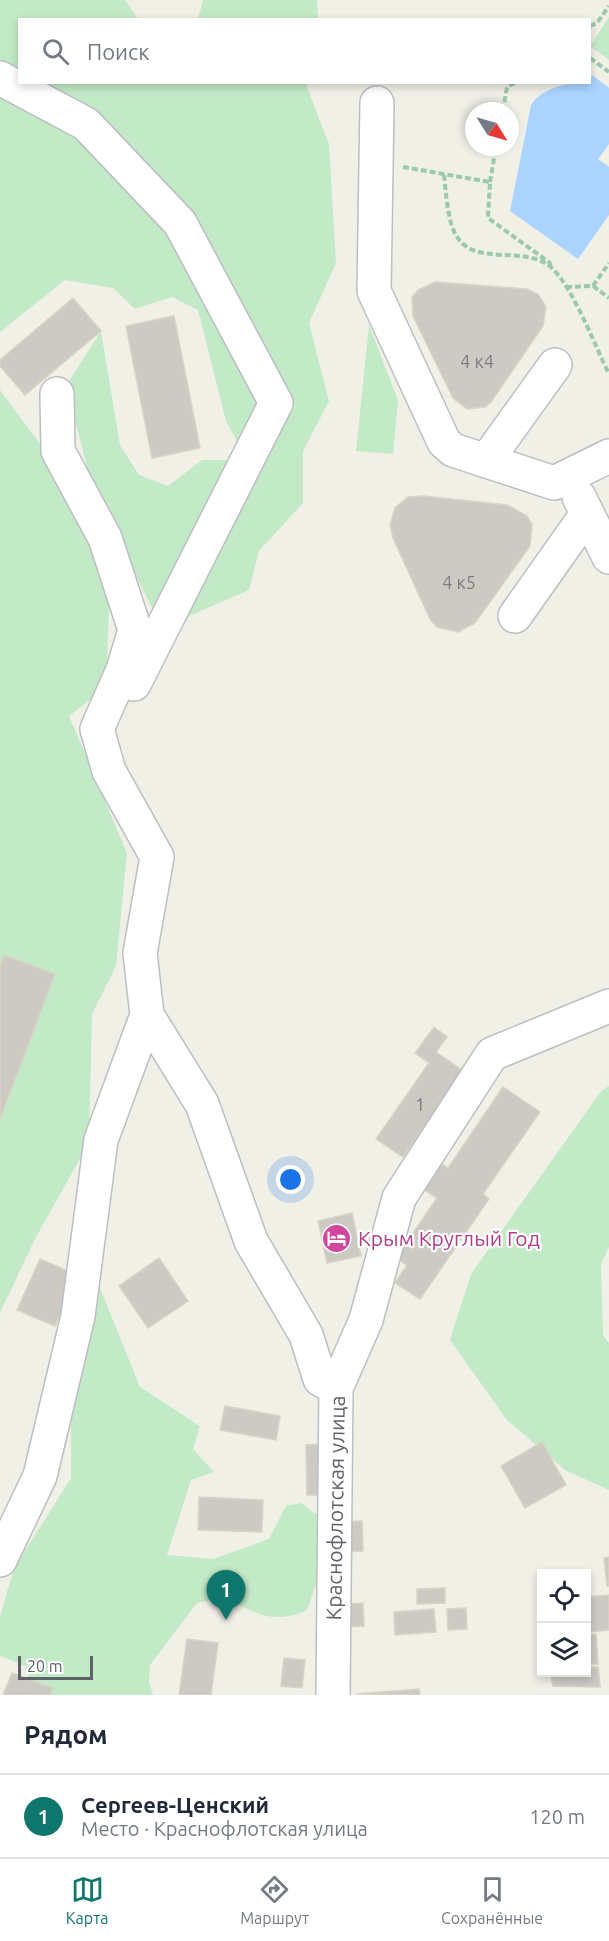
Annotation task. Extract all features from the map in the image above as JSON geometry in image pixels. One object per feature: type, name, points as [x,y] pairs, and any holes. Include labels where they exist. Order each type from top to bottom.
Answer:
[{"type":"street","points":[[0,78],[86,124],[180,223],[276,403],[103,747]]},
{"type":"street","points":[[377,103],[374,291],[444,442],[453,450],[554,483],[609,456]]},
{"type":"street","points":[[486,461],[555,365]]},
{"type":"street","points":[[57,394],[58,451],[105,538],[135,630],[123,670],[98,729],[109,771],[157,857],[140,953],[147,1016],[202,1104],[250,1241],[306,1335],[320,1379],[336,1388]]},
{"type":"street","points":[[569,477],[609,557]]},
{"type":"street","points":[[515,616],[587,514]]},
{"type":"street","name":"Краснофлотская улица","points":[[333,1695],[336,1388],[366,1320],[399,1198],[492,1054],[609,1006]]},
{"type":"street","points":[[0,1560],[40,1476],[78,1316],[101,1140],[147,1016]]},
{"type":"path","points":[[591,26],[597,23],[609,6]]},
{"type":"path","points":[[591,59],[609,72]]},
{"type":"path","points":[[504,102],[507,87],[513,84]]},
{"type":"path","points":[[494,156],[488,218],[549,262],[566,287],[609,374]]},
{"type":"path","points":[[376,162],[490,182]]},
{"type":"path","points":[[444,175],[452,228],[460,243],[472,252],[526,257],[552,268]]},
{"type":"path","points":[[593,286],[609,263]]},
{"type":"path","points":[[566,287],[593,286],[609,298]]},
{"type":"green space","points":[[0,0],[125,0],[137,18],[18,18],[18,84],[308,84],[329,144],[336,263],[309,323],[329,401],[303,451],[303,503],[259,551],[249,590],[187,617],[152,608],[94,493],[66,386],[101,331],[120,445],[139,475],[168,486],[202,460],[247,460],[226,421],[198,310],[172,297],[135,309],[113,288],[65,280],[0,332]]},
{"type":"green space","points":[[203,0],[317,0],[318,18],[198,18]]},
{"type":"green space","points":[[609,17],[609,60],[591,44]]},
{"type":"green space","points":[[369,325],[398,400],[393,454],[356,451]]},
{"type":"green space","points":[[0,390],[86,506],[110,582],[106,687],[69,716],[127,853],[116,966],[92,1014],[89,1143],[35,1239],[0,1313]]},
{"type":"green space","points":[[609,1086],[609,1247],[601,1264],[603,1335],[609,1343],[609,1490],[565,1470],[507,1420],[450,1340],[471,1274],[602,1090]]},
{"type":"green space","points":[[91,1278],[100,1288],[140,1387],[200,1426],[193,1449],[214,1472],[191,1480],[167,1555],[213,1559],[269,1539],[286,1506],[301,1503],[320,1517],[316,1585],[307,1610],[284,1617],[256,1613],[225,1597],[197,1603],[150,1665],[149,1682],[153,1695],[29,1695],[28,1667],[0,1656],[0,1616],[14,1568],[71,1478],[71,1353]]},
{"type":"water","points":[[592,75],[609,88],[609,144],[598,159],[609,167],[609,215],[578,259],[510,211],[531,105],[549,90],[570,84],[591,84]]},
{"type":"building","points":[[435,282],[527,289],[538,294],[546,307],[543,326],[491,402],[485,407],[467,409],[453,398],[413,316],[412,297],[418,290]]},
{"type":"building","points":[[73,298],[101,331],[25,395],[0,366],[0,360]]},
{"type":"building","points":[[174,316],[200,448],[152,458],[126,326]]},
{"type":"building","points":[[423,496],[507,505],[527,516],[532,524],[530,546],[475,623],[458,632],[437,627],[430,619],[393,538],[390,525],[395,508],[408,497]]},
{"type":"building","points":[[4,955],[55,974],[0,1119],[0,967]]},
{"type":"building","points":[[434,1027],[447,1037],[436,1052],[463,1071],[403,1157],[376,1139],[429,1063],[415,1053]]},
{"type":"building","points":[[503,1087],[540,1112],[483,1194],[489,1199],[420,1299],[395,1283],[407,1265],[396,1258],[437,1198],[423,1189],[440,1163],[448,1168]]},
{"type":"building","points":[[352,1213],[361,1256],[327,1263],[318,1221]]},
{"type":"building","points":[[159,1258],[188,1301],[148,1328],[119,1286]]},
{"type":"building","points":[[40,1259],[77,1275],[55,1326],[17,1310]]},
{"type":"building","points":[[225,1406],[280,1416],[276,1440],[220,1430]]},
{"type":"building","points":[[542,1442],[566,1485],[525,1508],[501,1466]]},
{"type":"building","points":[[324,1444],[325,1495],[307,1495],[306,1445]]},
{"type":"building","points":[[199,1497],[263,1500],[262,1532],[198,1530]]},
{"type":"building","points":[[362,1521],[363,1551],[341,1552],[340,1522]]},
{"type":"building","points":[[609,1557],[609,1586],[607,1586],[604,1558]]},
{"type":"building","points":[[445,1588],[445,1603],[417,1604],[417,1589]]},
{"type":"building","points":[[609,1595],[609,1630],[591,1632],[591,1597]]},
{"type":"building","points":[[363,1603],[364,1626],[340,1627],[339,1604]]},
{"type":"building","points":[[466,1608],[467,1629],[448,1630],[447,1609]]},
{"type":"building","points":[[434,1609],[436,1632],[395,1635],[394,1612]]},
{"type":"building","points":[[591,1634],[596,1634],[598,1664],[591,1664]]},
{"type":"building","points":[[187,1639],[218,1643],[211,1695],[179,1695]]},
{"type":"building","points":[[284,1658],[305,1660],[302,1688],[281,1686]]},
{"type":"building","points":[[591,1667],[598,1667],[600,1687],[553,1686],[551,1677],[591,1677]]},
{"type":"building","points":[[12,1673],[53,1688],[50,1695],[3,1695]]},
{"type":"building","points":[[419,1689],[420,1695],[356,1694]]},
{"type":"place","name":"Крым Круглый Год","points":[[337,1239]]},
{"type":"place","name":"Сергеев-Ценский","points":[[226,1620]]}]
